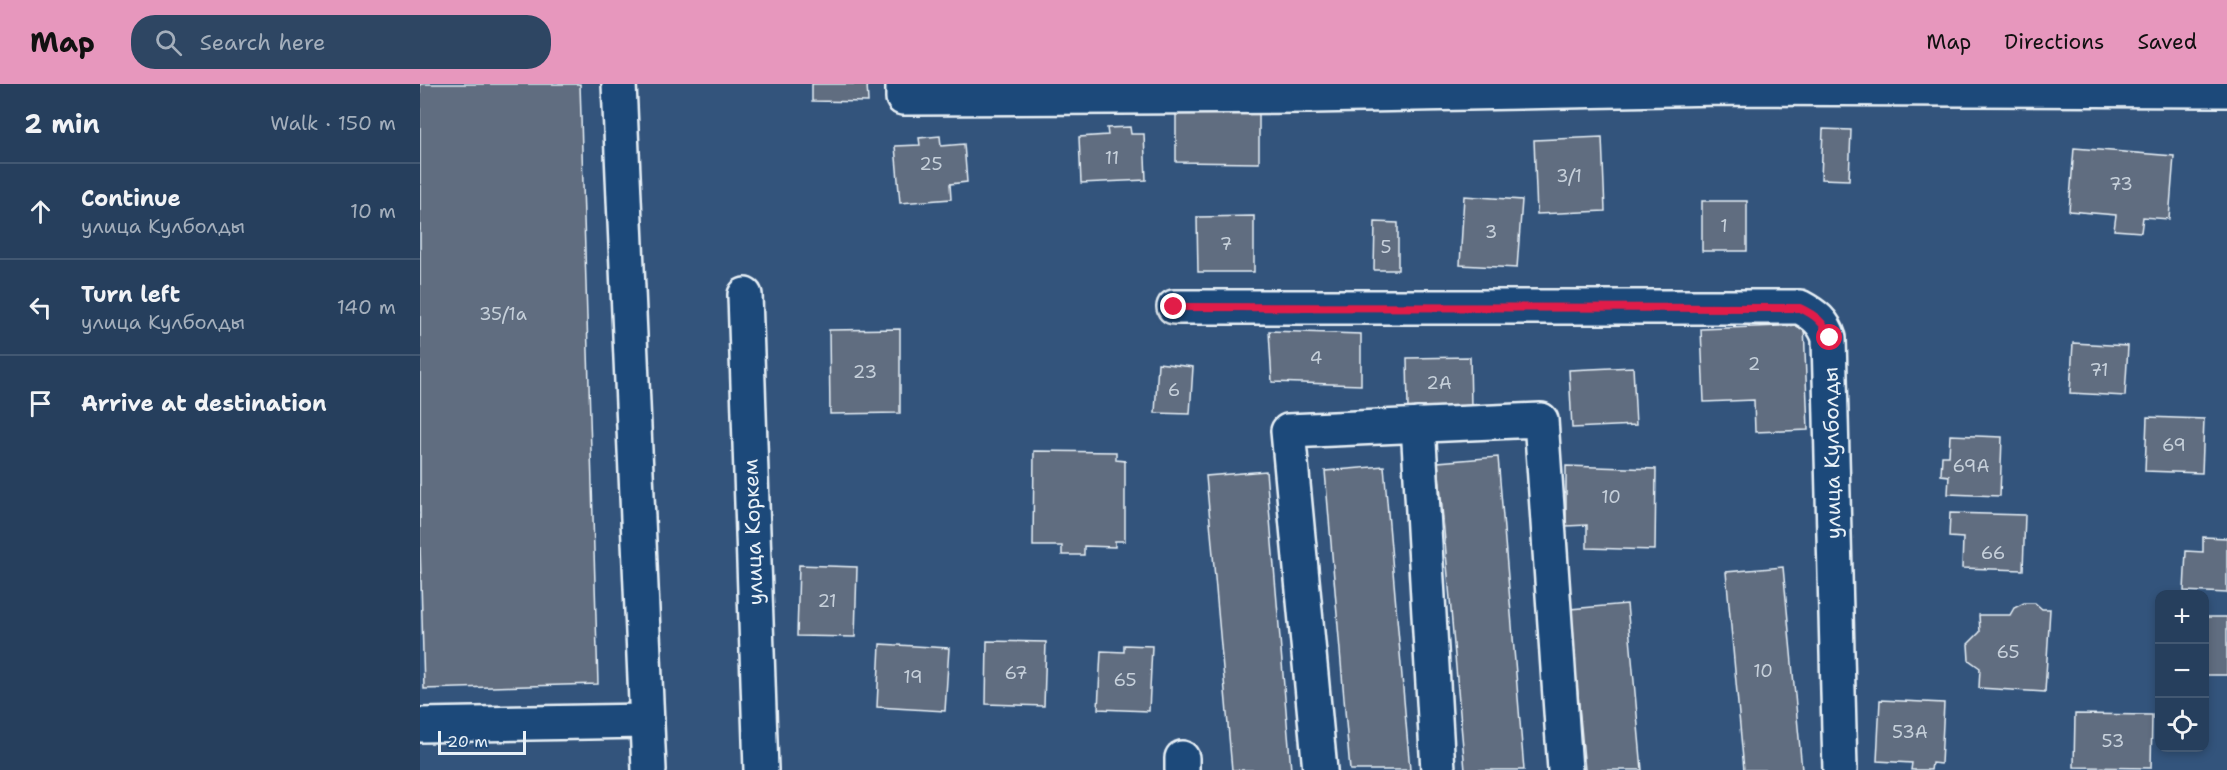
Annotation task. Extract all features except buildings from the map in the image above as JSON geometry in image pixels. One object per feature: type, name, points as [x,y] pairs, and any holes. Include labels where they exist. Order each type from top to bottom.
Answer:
[{"type":"street","points":[[619,84],[649,770]]},
{"type":"street","points":[[903,91],[1721,86],[2227,90]]},
{"type":"street","name":"улица Коркем","points":[[745,295],[761,770]]},
{"type":"street","name":"улица Кулболды","points":[[1174,307],[1800,308],[1814,315],[1826,327],[1830,338],[1840,770]]},
{"type":"street","points":[[1320,770],[1288,431],[1541,420],[1565,770]]},
{"type":"street","points":[[1418,425],[1438,770]]},
{"type":"street","points":[[420,725],[646,721]]},
{"type":"route","points":[[1174,307],[1800,308],[1814,315],[1826,327],[1830,338]]}]
